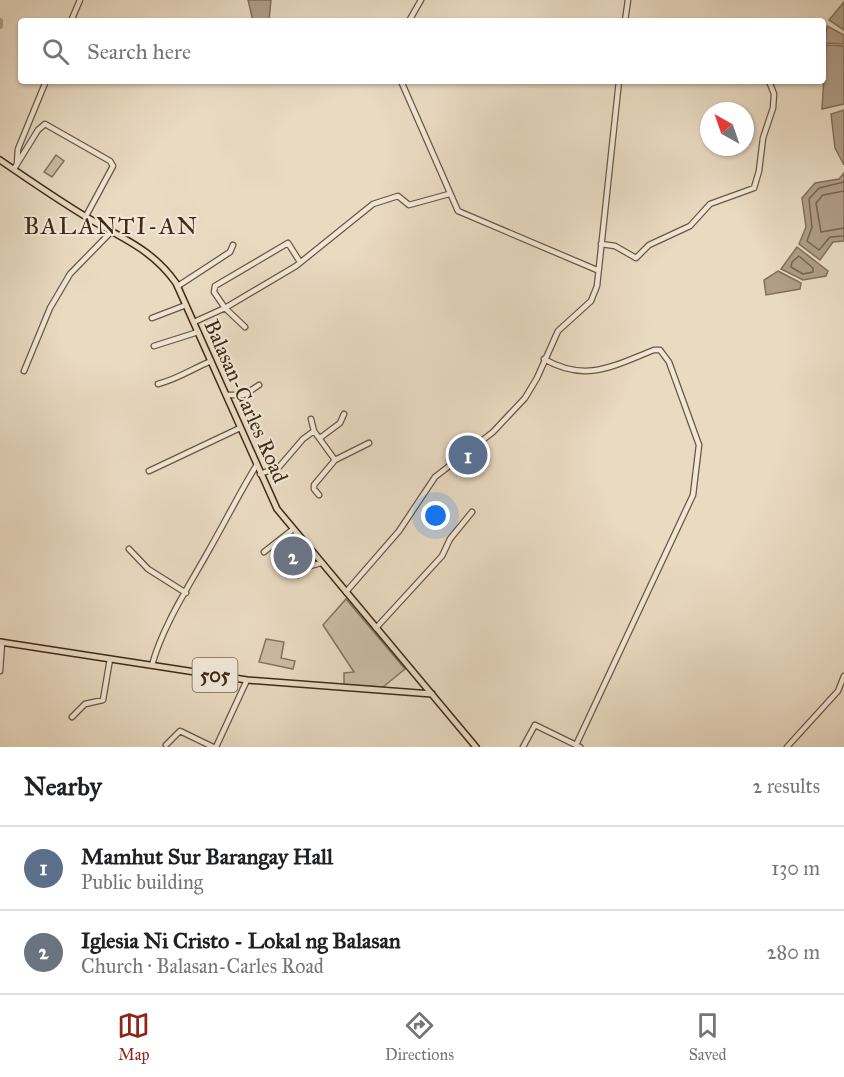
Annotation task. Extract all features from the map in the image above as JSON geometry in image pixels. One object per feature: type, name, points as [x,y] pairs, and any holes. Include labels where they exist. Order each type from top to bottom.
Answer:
[{"type":"main road","name":"Balasan-Carles Road","points":[[0,159],[16,167],[111,232],[151,254],[165,267],[178,286],[276,509],[477,747]]},
{"type":"main road","name":"505","points":[[1,642],[247,680],[432,694]]},
{"type":"main road","points":[[416,693],[422,682]]},
{"type":"street","points":[[72,18],[80,0]]},
{"type":"street","points":[[411,18],[421,0]]},
{"type":"street","points":[[625,18],[628,0]]},
{"type":"street","points":[[16,167],[18,149],[45,84]]},
{"type":"street","points":[[401,84],[458,212],[597,270]]},
{"type":"street","points":[[346,592],[399,531],[435,477],[493,432],[525,398],[537,378],[558,331],[591,301],[597,286],[619,84]]},
{"type":"street","points":[[601,244],[615,246],[636,258],[649,245],[690,226],[710,204],[754,188],[759,171],[763,138],[773,108],[774,94],[770,84]]},
{"type":"street","points":[[16,167],[38,130],[45,124],[113,163],[86,216]]},
{"type":"street","points":[[194,322],[225,308],[300,262],[373,204],[398,196],[409,205],[449,194]]},
{"type":"street","points":[[24,371],[50,308],[70,274],[111,232]]},
{"type":"street","points":[[245,327],[225,308],[214,292],[215,286],[288,243],[300,262]]},
{"type":"street","points":[[178,286],[230,252],[233,245]]},
{"type":"street","points":[[152,318],[186,305]]},
{"type":"street","points":[[154,346],[198,332]]},
{"type":"street","points":[[523,747],[535,725],[579,746],[693,495],[699,445],[669,362],[660,350],[654,350],[599,370],[565,370],[544,359]]},
{"type":"street","points":[[158,384],[182,378],[193,369],[211,361]]},
{"type":"street","points":[[226,395],[244,395],[259,385]]},
{"type":"street","points":[[320,438],[340,423],[344,414]]},
{"type":"street","points":[[310,419],[314,431],[335,460]]},
{"type":"street","points":[[149,471],[240,428]]},
{"type":"street","points":[[260,474],[279,467],[303,439],[314,431]]},
{"type":"street","points":[[319,495],[314,485],[335,460],[369,443]]},
{"type":"street","points":[[152,665],[156,652],[186,593],[256,466]]},
{"type":"street","points":[[376,628],[442,556],[450,539],[472,512]]},
{"type":"street","points":[[264,552],[292,530]]},
{"type":"street","points":[[129,549],[148,569],[186,593]]},
{"type":"street","points":[[298,575],[307,567],[321,563]]},
{"type":"street","points":[[0,671],[1,642]]},
{"type":"street","points":[[72,717],[85,704],[103,700],[110,659]]},
{"type":"street","points":[[787,747],[838,692],[844,676]]},
{"type":"street","points":[[166,745],[180,731],[214,747],[247,680]]},
{"type":"shaded area","points":[[56,155],[64,161],[52,177],[44,172]]},
{"type":"shaded area","points":[[346,599],[405,669],[383,687],[344,685],[344,673],[354,672],[323,625]]},
{"type":"shaded area","points":[[266,639],[284,642],[281,658],[295,661],[293,669],[259,662]]},
{"type":"water","points":[[248,0],[271,0],[269,18],[252,18]]},
{"type":"water","points":[[844,2],[844,30],[829,20]]},
{"type":"water","points":[[827,26],[844,35],[844,44],[826,43]]},
{"type":"water","points":[[826,45],[844,46],[844,104],[822,109],[824,84],[826,84]]},
{"type":"water","points":[[844,110],[844,165],[835,148],[831,114]]},
{"type":"water","points":[[844,173],[844,241],[833,242],[820,260],[799,244],[806,227],[802,198],[815,183],[839,179]]},
{"type":"water","points":[[797,247],[828,271],[826,276],[803,280],[781,269]]},
{"type":"water","points":[[778,271],[801,283],[800,289],[766,295],[764,280]]},
{"type":"waterway","points":[[0,21],[0,26]]},
{"type":"place","name":"Mamhut Sur Barangay Hall","points":[[468,455]]},
{"type":"place","name":"Iglesia Ni Cristo - Lokal ng Balasan","points":[[293,556]]},
{"type":"district","name":"BALANTI-AN","points":[[111,226]]}]
